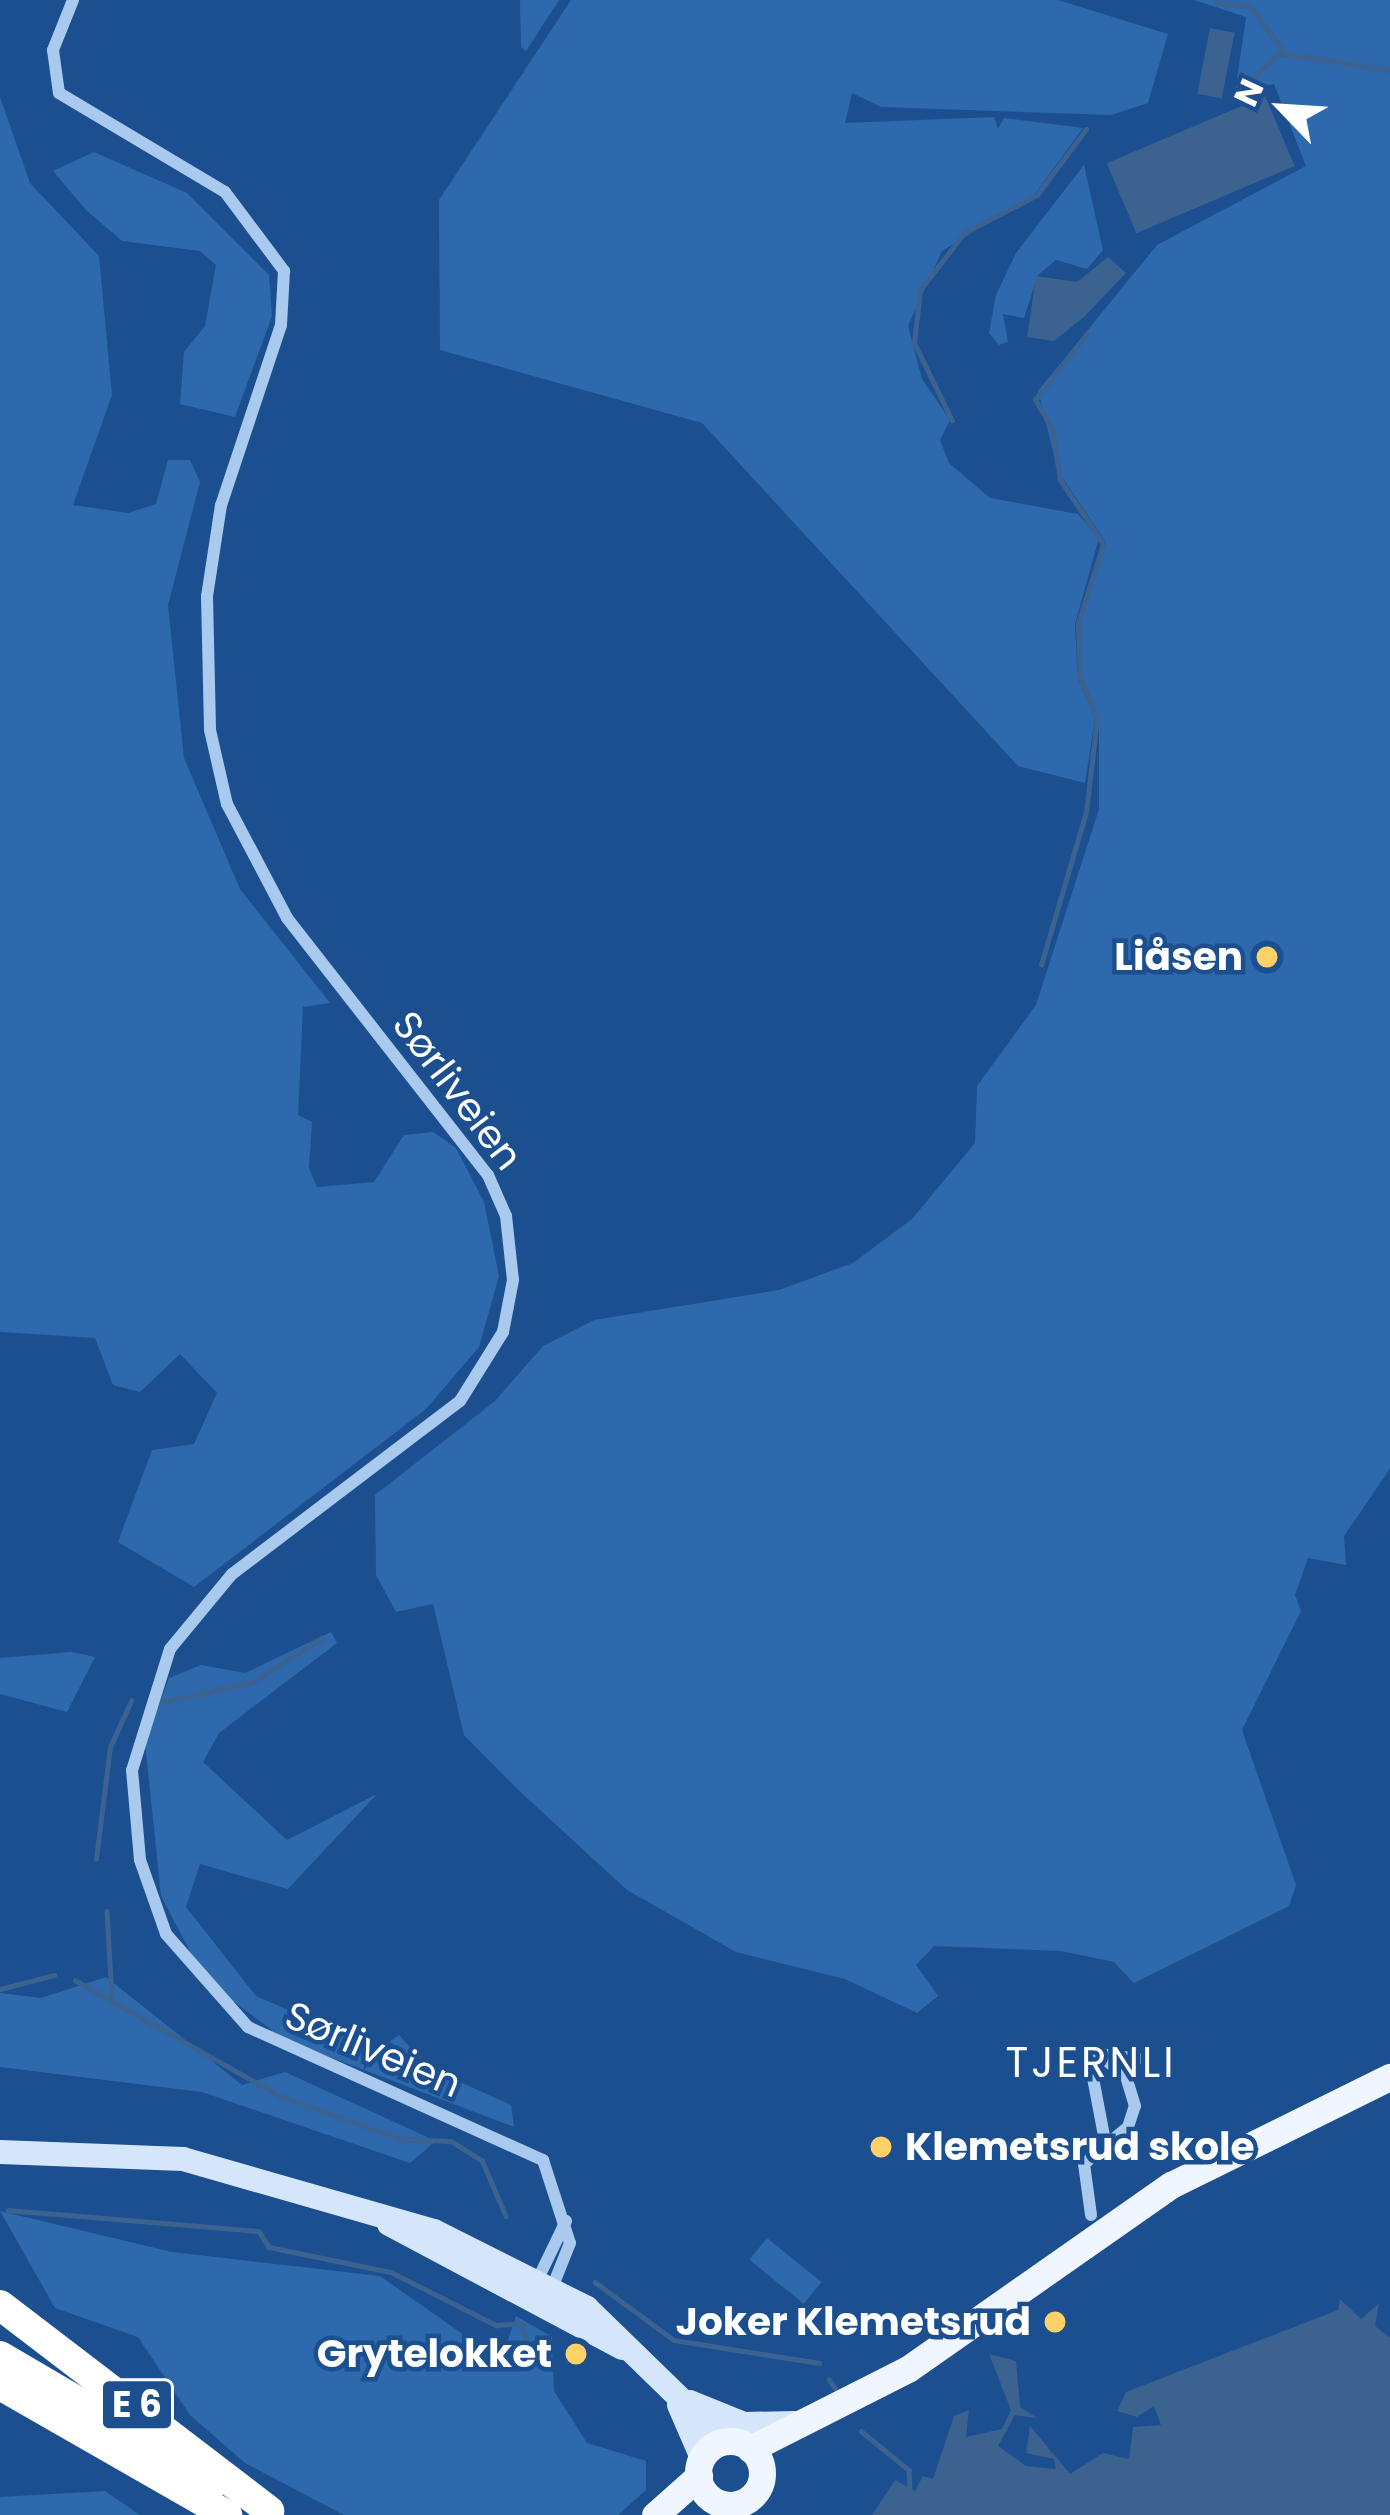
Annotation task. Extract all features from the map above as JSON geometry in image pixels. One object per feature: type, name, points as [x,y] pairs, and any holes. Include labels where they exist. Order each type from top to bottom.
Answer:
[{"type":"highway","name":"E 6","points":[[0,2305],[274,2513]]},
{"type":"highway","name":"E 6","points":[[0,2356],[274,2513]]},
{"type":"highway","name":"E 6","points":[[0,2385],[227,2515]]},
{"type":"highway","name":"E 6","points":[[0,2397],[58,2419]]},
{"type":"main road","points":[[656,2515],[725,2465],[813,2425],[1171,2185],[1390,2078]]},
{"type":"main road","points":[[0,2152],[183,2159],[376,2215],[543,2289],[625,2349],[674,2398],[725,2465]]},
{"type":"main road","points":[[674,2398],[745,2424],[813,2425]]},
{"type":"street","name":"Sørliveien","points":[[73,0],[52,50],[58,93],[225,192],[284,271],[281,325],[221,505],[207,596],[210,730],[227,804],[287,918],[488,1175],[506,1216],[513,1280],[503,1332],[460,1401],[232,1574],[170,1649],[132,1770],[140,1860],[166,1934],[219,2004],[298,2056],[514,2140],[548,2166],[567,2220],[543,2289]]},
{"type":"street","points":[[1091,2215],[1083,2168],[1135,2106],[1126,2077],[1099,2054],[1138,2059]]},
{"type":"street","points":[[1093,2078],[1106,2146]]},
{"type":"shaded area","points":[[520,0],[559,0],[526,51],[521,47]]},
{"type":"shaded area","points":[[571,0],[1058,0],[1168,34],[1148,103],[1111,115],[881,107],[852,93],[845,123],[994,117],[998,129],[1004,118],[1083,128],[1035,194],[942,251],[908,326],[922,379],[950,420],[940,440],[949,463],[990,498],[1078,514],[1099,538],[1075,624],[1078,678],[1095,719],[1085,783],[1018,766],[702,423],[440,350],[439,200]]},
{"type":"shaded area","points":[[1194,0],[1390,0],[1390,1469],[1344,1536],[1346,1565],[1308,1558],[1295,1595],[1301,1611],[1242,1730],[1296,1885],[1289,1906],[1134,1983],[1114,1962],[1061,1951],[934,1946],[916,1965],[938,1996],[917,2013],[845,1979],[736,1952],[627,1890],[515,1787],[464,1735],[433,1604],[396,1612],[376,1575],[375,1495],[495,1401],[543,1346],[594,1320],[779,1290],[853,1263],[912,1219],[975,1143],[977,1086],[1036,1005],[1099,809],[1099,718],[1082,677],[1080,624],[1105,541],[1058,471],[1038,391],[1157,245],[1306,166],[1274,84],[1235,93],[1246,17]]},
{"type":"shaded area","points":[[1210,28],[1235,33],[1222,99],[1197,94]]},
{"type":"shaded area","points":[[1265,96],[1295,166],[1136,233],[1107,163]]},
{"type":"shaded area","points":[[0,97],[30,183],[99,256],[112,395],[73,505],[128,513],[156,504],[168,460],[190,460],[200,482],[168,605],[184,758],[240,889],[330,1003],[303,1007],[298,1115],[312,1122],[309,1168],[317,1187],[374,1182],[404,1135],[433,1132],[456,1148],[484,1202],[499,1276],[479,1347],[426,1409],[194,1587],[118,1542],[152,1450],[194,1444],[217,1393],[180,1354],[140,1392],[113,1385],[95,1338],[0,1332]]},
{"type":"shaded area","points":[[94,152],[187,193],[269,275],[272,316],[235,417],[180,404],[184,352],[205,326],[216,265],[200,251],[122,241],[86,210],[53,171]]},
{"type":"shaded area","points":[[1084,165],[1103,250],[1087,269],[1056,260],[1038,275],[1024,318],[1003,314],[1008,342],[999,345],[989,333],[996,295],[1016,253]]},
{"type":"shaded area","points":[[1108,257],[1126,273],[1084,317],[1054,341],[1027,337],[1036,276],[1077,282]]},
{"type":"shaded area","points":[[331,1632],[337,1643],[219,1733],[203,1762],[287,1840],[377,1794],[288,1889],[200,1864],[186,1907],[256,1996],[379,2049],[399,2035],[429,2068],[511,2105],[514,2127],[285,2040],[205,1980],[161,1896],[145,1742],[169,1678],[201,1665],[245,1673]]},
{"type":"shaded area","points":[[71,1652],[95,1657],[67,1712],[0,1694],[0,1658]]},
{"type":"shaded area","points":[[106,1977],[242,2085],[285,2072],[436,2141],[410,2163],[202,2092],[0,2067],[0,1993],[41,1998]]},
{"type":"shaded area","points":[[0,2211],[172,2252],[380,2276],[501,2361],[516,2316],[552,2337],[554,2391],[587,2443],[646,2461],[646,2490],[618,2515],[344,2515],[245,2463],[190,2415],[138,2337],[55,2308]]},
{"type":"shaded area","points":[[767,2238],[821,2282],[804,2304],[749,2260]]},
{"type":"shaded area","points":[[1340,2299],[1361,2319],[1379,2303],[1375,2326],[1390,2338],[1390,2515],[872,2515],[895,2480],[915,2491],[923,2476],[933,2479],[954,2416],[969,2410],[966,2437],[1002,2429],[1011,2410],[989,2354],[1016,2361],[1020,2407],[1037,2418],[1015,2415],[998,2446],[1026,2466],[1056,2469],[1054,2459],[1026,2453],[1030,2426],[1070,2474],[1103,2453],[1129,2459],[1133,2427],[1161,2425],[1154,2406],[1137,2417],[1117,2411],[1126,2392],[1338,2310]]},
{"type":"shaded area","points":[[105,2491],[140,2515],[0,2515],[0,2497]]},
{"type":"waterway","points":[[1215,2],[1251,7],[1285,53]]},
{"type":"waterway","points":[[1247,83],[1280,53],[1390,70]]},
{"type":"waterway","points":[[952,421],[914,343],[920,290],[964,233],[1037,195],[1086,129]]},
{"type":"waterway","points":[[1041,965],[1086,812],[1097,719],[1080,677],[1078,623],[1103,544],[1060,480],[1052,429],[1035,400],[1087,334]]},
{"type":"waterway","points":[[162,1702],[251,1683],[322,1638]]},
{"type":"waterway","points":[[96,1859],[110,1747],[131,1701]]},
{"type":"waterway","points":[[107,1911],[112,1999]]},
{"type":"waterway","points":[[0,1989],[54,1975]]},
{"type":"waterway","points":[[75,1980],[280,2096],[401,2139],[451,2141],[482,2160],[506,2216]]},
{"type":"waterway","points":[[8,2210],[259,2231],[269,2247],[391,2272],[496,2325],[522,2323],[530,2352]]},
{"type":"waterway","points":[[595,2282],[674,2340],[819,2363]]},
{"type":"waterway","points":[[829,2379],[835,2388]]},
{"type":"waterway","points":[[861,2431],[909,2470],[910,2489]]},
{"type":"place","name":"Liåsen","points":[[1267,957]]},
{"type":"place","name":"Klemetsrud skole","points":[[881,2147]]},
{"type":"place","name":"Joker Klemetsrud","points":[[1055,2322]]},
{"type":"place","name":"Grytelokket","points":[[576,2354]]},
{"type":"district","name":"TJERNLI","points":[[1091,2063]]}]
